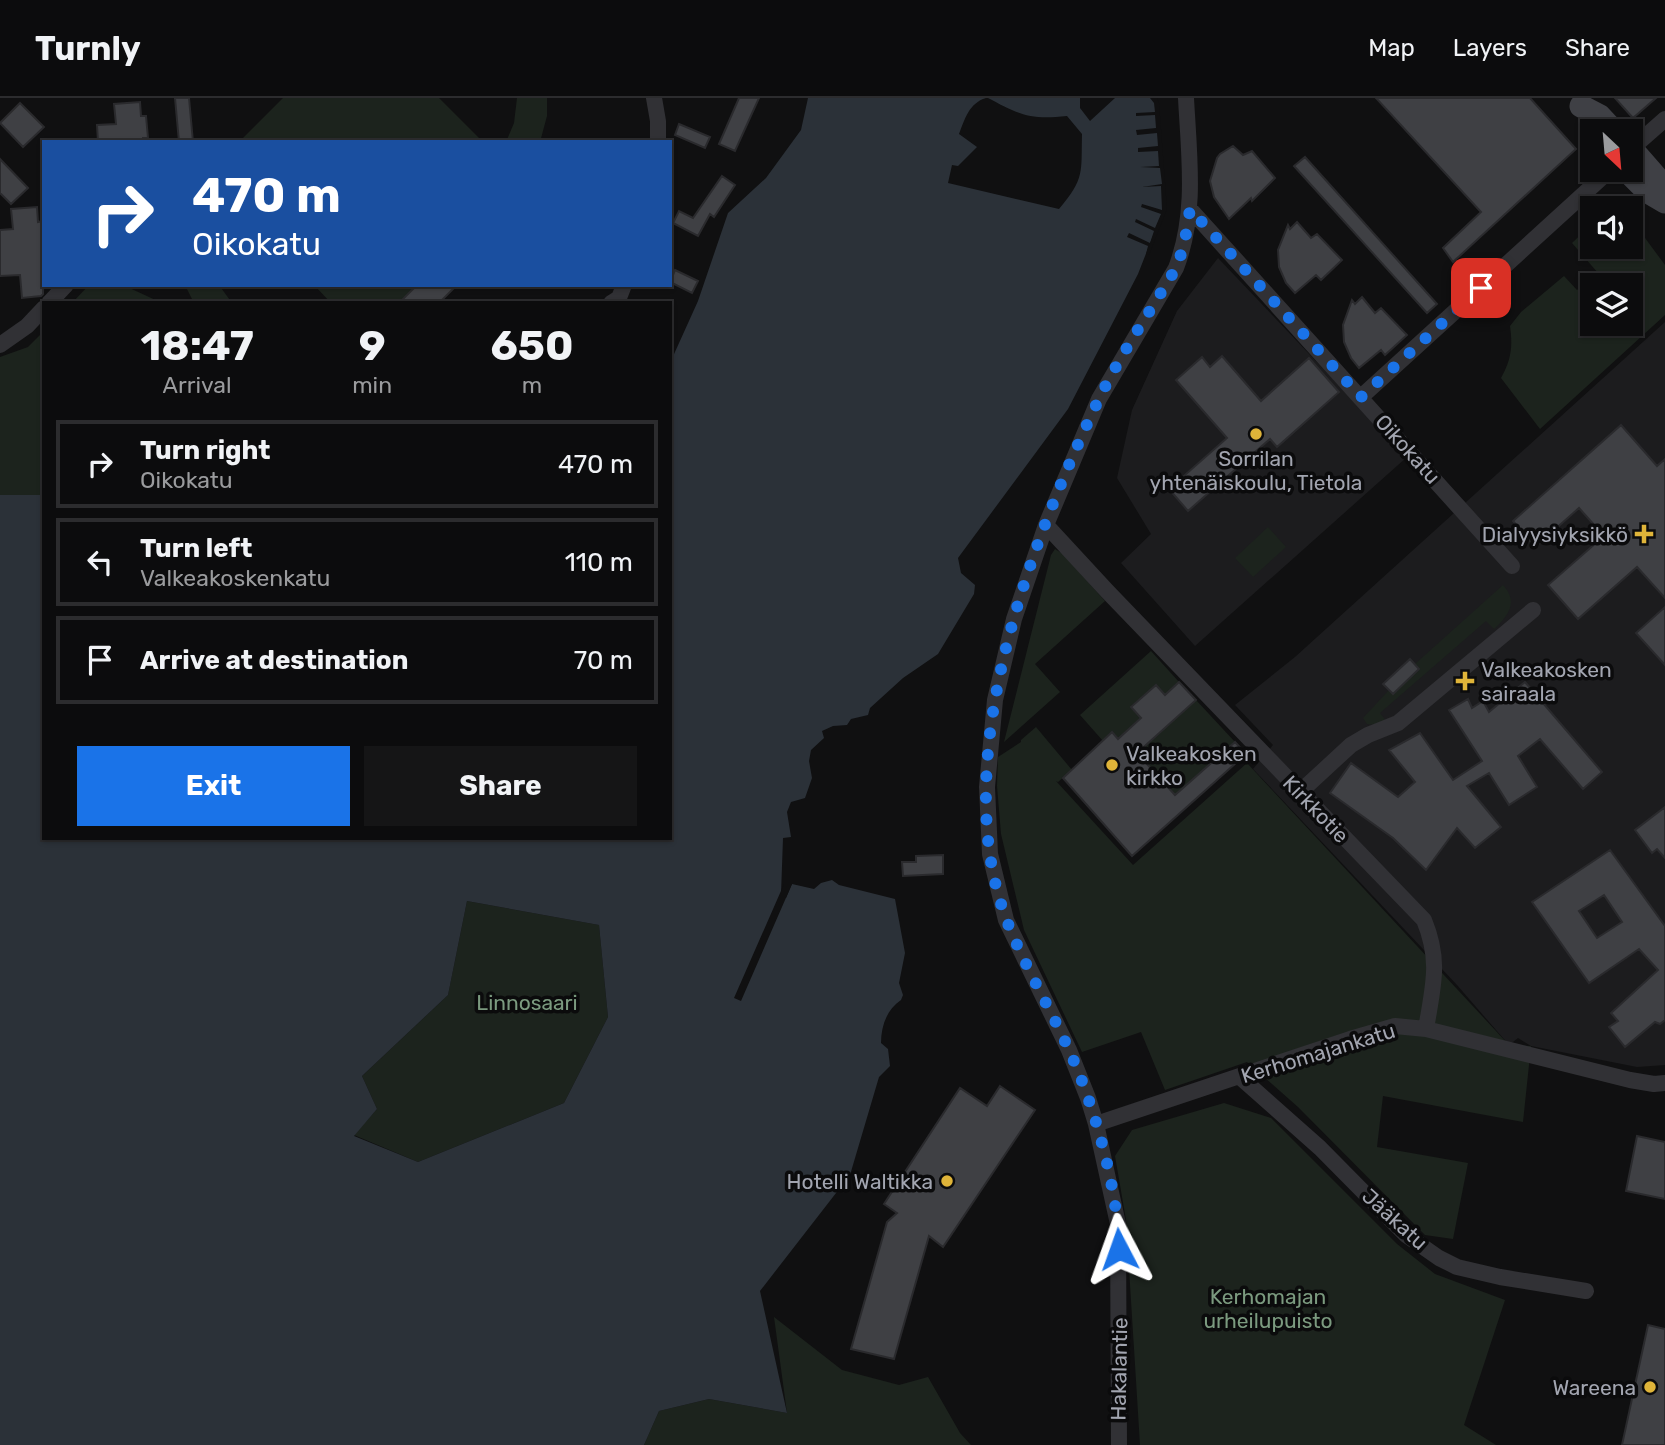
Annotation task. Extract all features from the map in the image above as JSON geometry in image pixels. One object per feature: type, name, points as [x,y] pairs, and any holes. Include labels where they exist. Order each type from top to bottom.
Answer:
[{"type":"main road","points":[[1577,102],[1587,119]]},
{"type":"main road","points":[[1577,102],[1603,119]]},
{"type":"main road","points":[[1643,162],[1659,180],[1665,192]]},
{"type":"main road","points":[[1638,182],[1665,202]]},
{"type":"street","points":[[654,98],[658,121],[657,140]]},
{"type":"street","name":"Hakalantie","points":[[1119,1445],[1118,1224],[1096,1124],[1069,1050],[1006,920],[990,854],[987,819],[988,763],[995,700],[1014,619],[1046,524],[1100,399],[1176,268],[1184,246],[1190,209],[1186,98]]},
{"type":"street","points":[[1643,138],[1665,119]]},
{"type":"street","points":[[1361,397],[1597,182]]},
{"type":"street","name":"Oikokatu","points":[[1190,209],[1512,566]]},
{"type":"street","points":[[51,301],[64,287]]},
{"type":"street","points":[[0,345],[27,326],[42,310]]},
{"type":"street","name":"Kirkkotie","points":[[1046,524],[1424,920],[1434,943],[1434,976],[1426,1029]]},
{"type":"street","points":[[1300,792],[1368,734],[1398,723],[1533,610]]},
{"type":"street","name":"Kerhomajankatu","points":[[1096,1124],[1395,1026],[1426,1029],[1630,1080],[1665,1083]]},
{"type":"street","name":"Jääkatu","points":[[1240,1077],[1320,1148],[1406,1235],[1439,1258],[1457,1267],[1478,1272],[1586,1291]]},
{"type":"shaded area","points":[[808,98],[986,98],[972,108],[959,134],[977,147],[958,166],[952,165],[948,183],[1059,209],[1073,190],[1080,174],[1082,134],[1067,116],[1026,115],[988,98],[1080,98],[1080,108],[1090,121],[1115,98],[1153,98],[1156,104],[1165,205],[1138,274],[1068,409],[958,558],[961,573],[975,585],[974,594],[938,654],[903,678],[870,708],[868,715],[851,719],[847,725],[833,726],[822,731],[824,738],[811,750],[809,761],[812,778],[805,798],[791,802],[787,812],[791,837],[783,838],[781,894],[786,898],[792,884],[814,889],[821,883],[832,880],[839,885],[895,899],[905,953],[899,983],[903,995],[889,1013],[881,1037],[881,1043],[888,1049],[890,1066],[879,1077],[850,1175],[760,1291],[787,1413],[709,1399],[659,1411],[644,1445],[0,1445],[0,495],[42,495],[42,840],[672,840],[672,359],[698,301],[728,213],[766,178],[801,130]],"holes":[[[467,901],[599,925],[608,1017],[564,1103],[418,1162],[354,1136],[377,1109],[362,1076],[448,995]]]},
{"type":"shaded area","name":"Sorrilan yhtenäiskoulu, Tietola","points":[[1218,258],[1407,457],[1195,646],[1121,563],[1151,534],[1117,478],[1132,410],[1177,311]]},
{"type":"shaded area","name":"Valkeakosken sairaala","points":[[1665,322],[1665,1065],[1637,1067],[1531,1046],[1518,1038],[1509,1045],[1457,985],[1253,769],[1273,745],[1235,705],[1295,657]]},
{"type":"green space","points":[[283,98],[439,98],[481,140],[241,140]]},
{"type":"green space","points":[[517,98],[547,98],[547,116],[541,140],[507,140],[514,123]]},
{"type":"green space","points":[[1580,235],[1580,252],[1572,243]]},
{"type":"green space","points":[[1643,235],[1665,265],[1665,315],[1643,335],[1643,273],[1598,273],[1586,259],[1643,259]]},
{"type":"green space","points":[[1564,276],[1577,290],[1580,288],[1580,336],[1642,336],[1540,429],[1501,378],[1510,353],[1510,326],[1521,312]]},
{"type":"green space","points":[[87,287],[127,287],[158,301],[74,301]]},
{"type":"green space","points":[[186,287],[220,287],[231,301],[193,301]]},
{"type":"green space","points":[[316,287],[415,287],[401,301],[329,301]]},
{"type":"green space","points":[[42,333],[42,495],[0,495],[0,357],[28,347]]},
{"type":"green space","points":[[1268,527],[1286,547],[1253,577],[1235,558]]},
{"type":"green space","points":[[1055,549],[1063,554],[1105,601],[1035,664],[1060,692],[1004,742],[1051,555]]},
{"type":"green space","points":[[1503,585],[1508,591],[1511,603],[1499,624],[1494,629],[1486,621],[1380,713],[1387,722],[1367,724],[1363,718],[1389,690],[1393,693],[1419,670],[1415,664]]},
{"type":"green space","points":[[1151,651],[1179,682],[1165,695],[1156,685],[1131,706],[1141,718],[1118,739],[1103,741],[1080,715]]},
{"type":"green space","points":[[1196,700],[1235,742],[1175,795],[1137,753]]},
{"type":"green space","points":[[1036,727],[1072,770],[1056,781],[1133,865],[1247,763],[1509,1045],[1531,1046],[1523,1122],[1383,1096],[1377,1147],[1468,1163],[1453,1239],[1425,1235],[1298,1107],[1247,1062],[1165,1090],[1141,1032],[1082,1052],[1024,930],[1001,834],[997,786],[998,757],[1021,742]]},
{"type":"green space","name":"Linnosaari","points":[[467,901],[599,925],[608,1017],[564,1103],[418,1162],[354,1135],[377,1109],[362,1076],[448,995]]},
{"type":"green space","name":"Kerhomajan urheilupuisto","points":[[1224,1103],[1271,1118],[1397,1244],[1435,1274],[1505,1300],[1464,1425],[1496,1445],[1140,1445],[1126,1220],[1115,1156],[1132,1130]]},
{"type":"green space","points":[[774,1317],[842,1370],[899,1385],[928,1377],[960,1433],[971,1445],[644,1445],[659,1411],[709,1399],[787,1413]]},
{"type":"pier","points":[[1150,98],[1157,98],[1159,103],[1167,209],[1149,255],[1146,254],[1148,246],[1127,237],[1129,233],[1150,243],[1154,231],[1135,222],[1136,219],[1155,228],[1161,214],[1141,207],[1142,204],[1162,210],[1161,186],[1142,187],[1162,184],[1160,168],[1140,167],[1159,166],[1158,151],[1138,152],[1138,148],[1158,146],[1157,133],[1137,135],[1136,130],[1156,128],[1155,115],[1136,116],[1136,113],[1155,112]]},
{"type":"pier","points":[[784,884],[784,892],[788,884],[792,884],[741,1001],[734,998]]},
{"type":"building","points":[[175,98],[189,98],[193,140],[179,140]]},
{"type":"building","points":[[739,98],[759,98],[735,151],[719,144]]},
{"type":"building","points":[[1376,98],[1530,98],[1576,149],[1453,262],[1443,248],[1481,212]]},
{"type":"building","points":[[1615,98],[1656,98],[1633,118]]},
{"type":"building","points":[[140,102],[141,116],[146,116],[148,138],[98,140],[97,125],[116,124],[114,104]]},
{"type":"building","points":[[20,103],[44,127],[23,147],[0,123]]},
{"type":"building","points":[[679,124],[710,137],[705,148],[675,135]]},
{"type":"building","points":[[1233,146],[1243,155],[1252,151],[1275,178],[1229,219],[1214,197],[1210,181],[1217,158]]},
{"type":"building","points":[[1305,157],[1437,304],[1427,313],[1294,166]]},
{"type":"building","points":[[0,159],[28,188],[11,204],[0,193]]},
{"type":"building","points":[[722,176],[735,185],[714,217],[710,214],[698,236],[673,223],[679,211],[693,218]]},
{"type":"building","points":[[37,207],[38,222],[42,221],[41,296],[22,298],[20,275],[0,276],[0,230],[13,229],[11,209]]},
{"type":"building","points":[[1297,222],[1311,238],[1317,234],[1342,260],[1321,280],[1316,275],[1295,293],[1286,283],[1279,267],[1278,250],[1288,225],[1290,229]]},
{"type":"building","points":[[675,270],[698,281],[692,293],[672,283]]},
{"type":"building","points":[[415,287],[455,287],[441,301],[401,301]]},
{"type":"building","points":[[1362,297],[1375,313],[1381,308],[1407,335],[1385,355],[1381,350],[1359,368],[1344,342],[1343,325],[1352,300],[1355,304]]},
{"type":"building","points":[[1222,356],[1261,401],[1309,358],[1339,392],[1277,447],[1270,439],[1188,511],[1169,489],[1227,438],[1176,380],[1202,357],[1210,367]]},
{"type":"building","points":[[1621,425],[1657,466],[1665,459],[1665,598],[1637,567],[1578,619],[1548,585],[1604,536],[1579,508],[1535,547],[1513,521]]},
{"type":"building","points":[[1665,607],[1665,665],[1636,633]]},
{"type":"building","points":[[1410,659],[1419,669],[1393,694],[1383,684]]},
{"type":"building","name":"Valkeakosken kirkko","points":[[1179,682],[1196,700],[1137,753],[1175,795],[1235,742],[1246,754],[1132,856],[1063,778],[1112,732],[1118,739],[1141,718],[1131,707],[1156,685],[1165,695]]},
{"type":"building","points":[[1525,682],[1602,772],[1583,789],[1540,739],[1518,756],[1537,787],[1509,805],[1489,773],[1467,786],[1501,827],[1475,848],[1457,828],[1426,870],[1393,838],[1330,793],[1351,763],[1398,797],[1415,782],[1389,750],[1420,733],[1453,780],[1482,761],[1449,710],[1468,699],[1472,708],[1483,701],[1489,712]]},
{"type":"building","points":[[1665,807],[1665,858],[1657,849],[1652,853],[1635,830]]},
{"type":"building","points":[[1610,850],[1665,926],[1665,1020],[1660,1024],[1655,1022],[1625,1047],[1609,1027],[1618,1021],[1611,1013],[1658,970],[1639,949],[1589,983],[1532,902]],"holes":[[[1604,895],[1622,922],[1597,938],[1579,911]]]},
{"type":"building","points":[[943,855],[943,874],[903,876],[902,862],[916,862],[916,856]]},
{"type":"building","name":"Hotelli Waltikka","points":[[1000,1086],[1035,1110],[943,1247],[929,1236],[894,1359],[851,1349],[887,1222],[897,1213],[884,1204],[960,1088],[987,1106]]},
{"type":"building","points":[[1637,1136],[1665,1142],[1665,1199],[1626,1191]]},
{"type":"building","name":"Wareena","points":[[1648,1325],[1665,1329],[1665,1445],[1622,1445]]},
{"type":"place","name":"Sorrilan yhtenäiskoulu, Tietola","points":[[1256,434]]},
{"type":"place","name":"Dialyysiyksikkö","points":[[1644,534]]},
{"type":"place","name":"Valkeakosken sairaala","points":[[1465,681]]},
{"type":"place","name":"Valkeakosken kirkko","points":[[1112,765]]},
{"type":"place","name":"Hotelli Waltikka","points":[[947,1181]]},
{"type":"place","name":"Wareena","points":[[1650,1387]]},
{"type":"route","points":[[1119,1249],[1118,1224],[1088,1098],[1069,1050],[1006,920],[990,854],[986,787],[995,700],[1014,619],[1046,524],[1100,399],[1176,268],[1184,246],[1190,209],[1361,397],[1481,288]]}]
